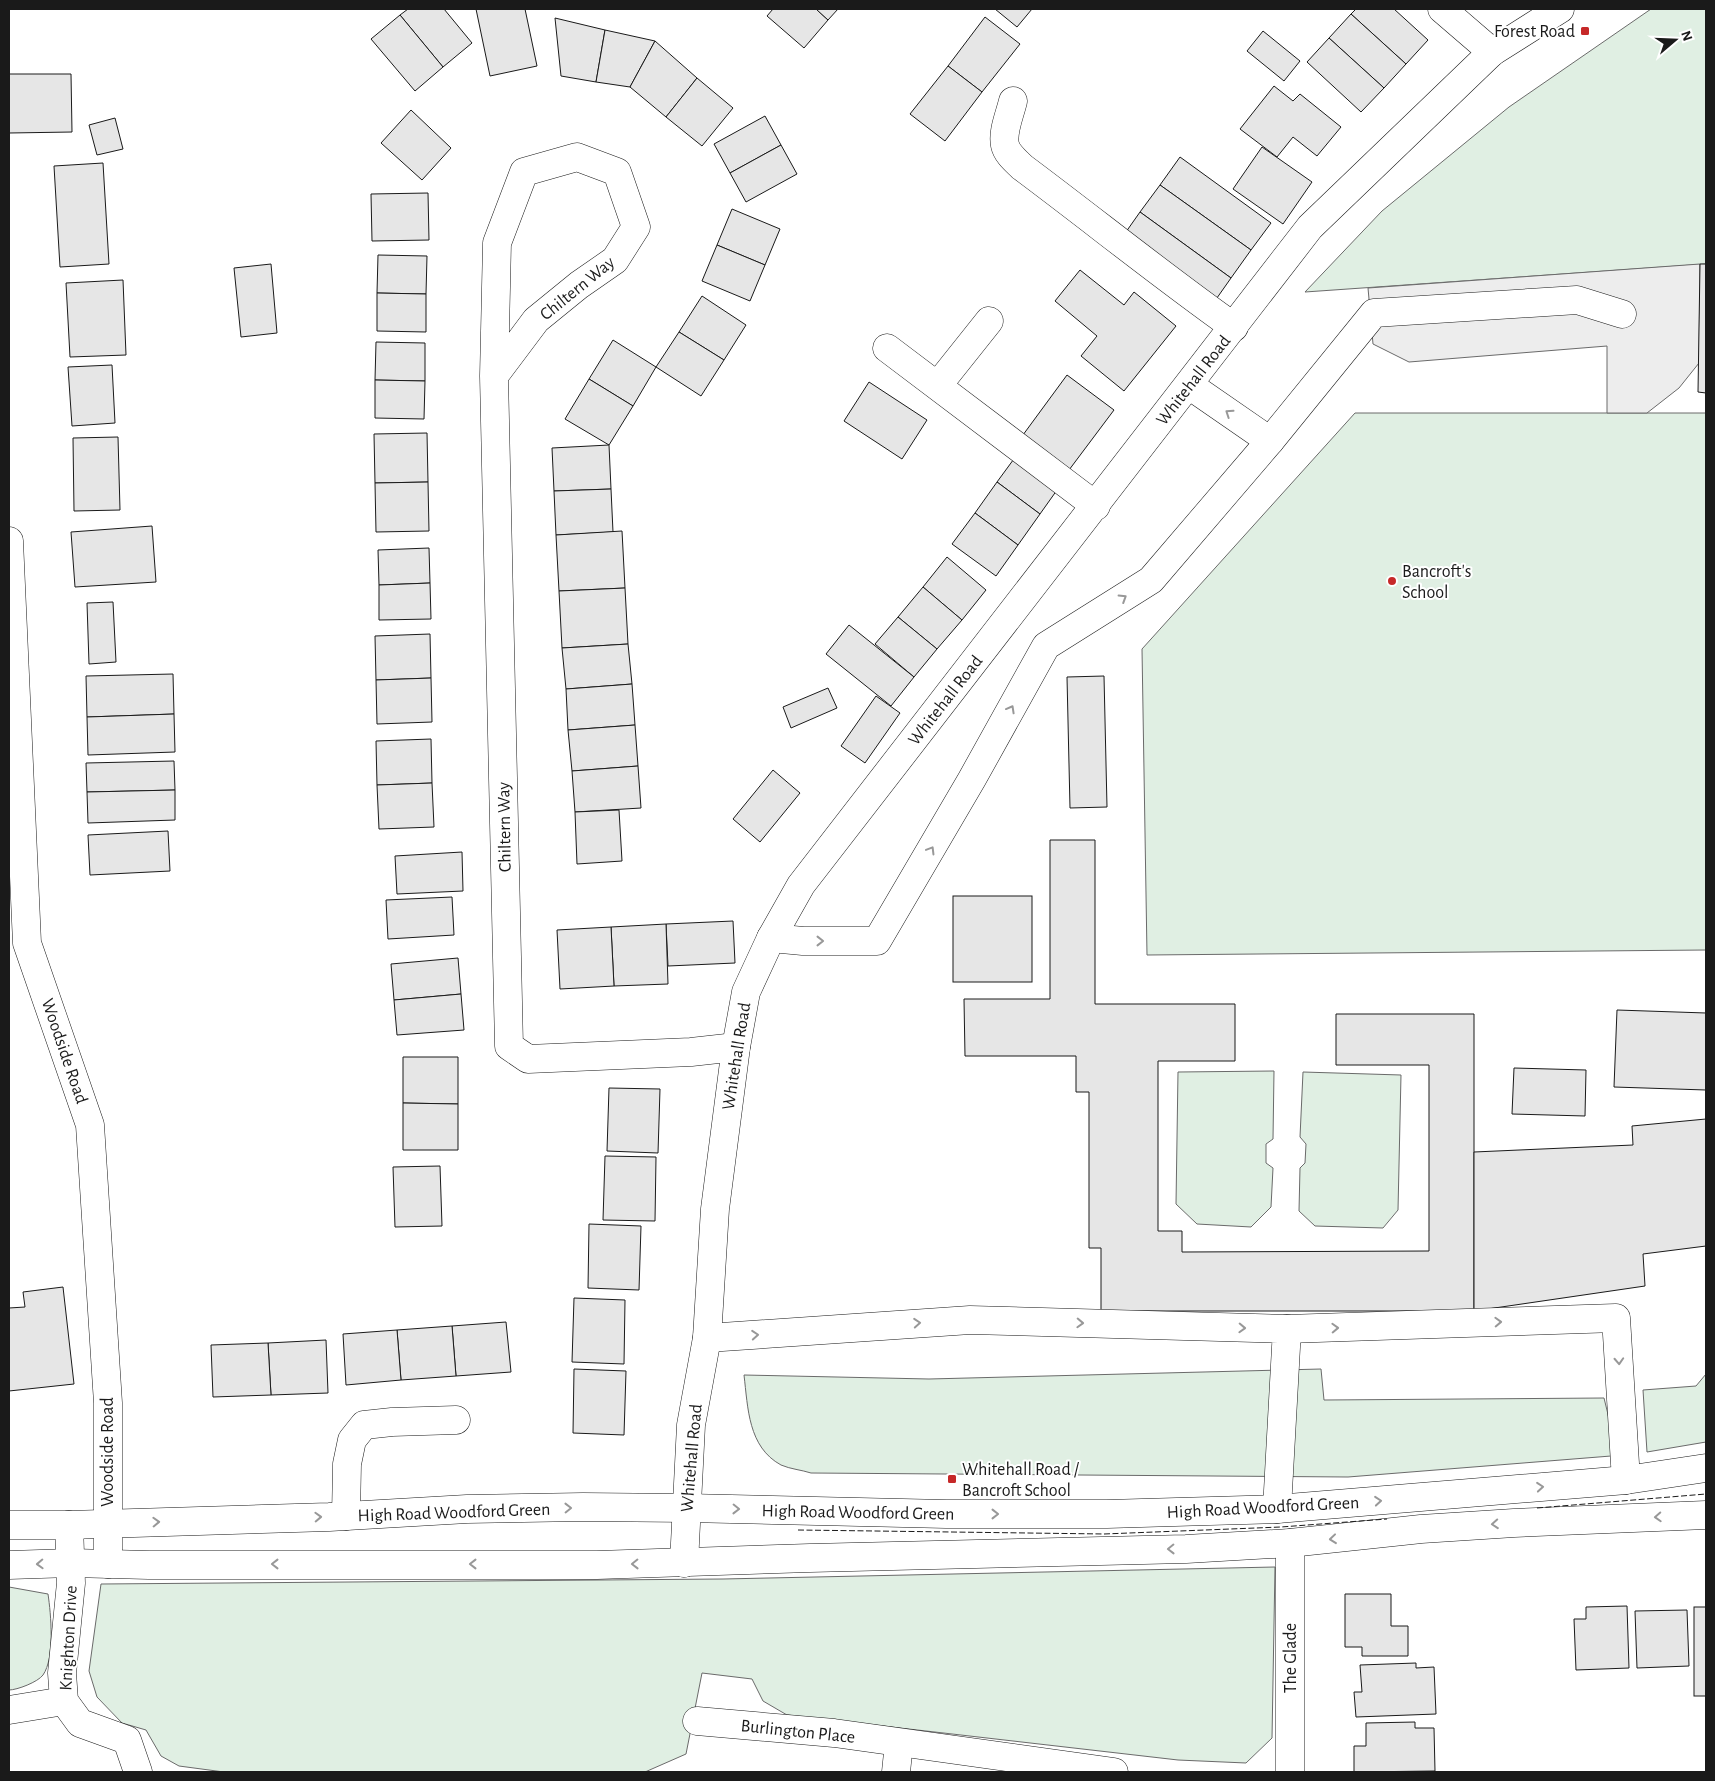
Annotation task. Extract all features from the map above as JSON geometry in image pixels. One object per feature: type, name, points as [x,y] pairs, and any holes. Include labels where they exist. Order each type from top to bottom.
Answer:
[{"type":"main road","points":[[1442,9],[1492,52]]},
{"type":"main road","name":"Whitehall Road","points":[[684,1563],[691,1425],[706,1338],[715,1209],[736,1047],[746,992],[771,938],[801,884],[1096,506],[1310,227],[1492,52],[1560,9]]},
{"type":"main road","points":[[1013,101],[1005,139],[1005,145],[1011,156],[1022,167],[1234,327]]},
{"type":"main road","name":"Chiltern Way","points":[[494,376],[536,320],[579,285],[615,260],[636,227],[617,172],[577,157],[524,172],[497,243],[494,376],[509,1046],[528,1059],[691,1052],[736,1047]]},
{"type":"main road","points":[[771,938],[802,941],[877,941],[972,779],[1046,646],[1151,580],[1270,441],[1374,313],[1577,300],[1622,314]]},
{"type":"main road","points":[[938,385],[989,321]]},
{"type":"main road","points":[[887,348],[1096,506]]},
{"type":"main road","points":[[1189,385],[1270,441]]},
{"type":"main road","name":"Woodside Road","points":[[9,541],[27,943],[90,1125],[108,1403],[108,1564]]},
{"type":"main road","points":[[706,1338],[970,1320],[1286,1329],[1616,1318],[1626,1480]]},
{"type":"main road","points":[[1277,1509],[1286,1329]]},
{"type":"main road","points":[[346,1516],[347,1464],[352,1440],[364,1425],[456,1420]]},
{"type":"main road","name":"High Road Woodford Green","points":[[9,1525],[69,1525],[346,1516],[467,1509],[583,1507],[946,1514],[1107,1514],[1277,1509],[1626,1480],[1706,1468]]},
{"type":"main road","name":"High Road Woodford Green","points":[[9,1565],[71,1563],[598,1565],[1186,1549],[1290,1544],[1421,1529],[1706,1515]]},
{"type":"main road","name":"Knighton Drive","points":[[69,1525],[71,1583],[62,1673],[64,1701],[80,1723],[128,1740],[138,1772]]},
{"type":"main road","name":"The Glade","points":[[1290,1544],[1290,1772]]},
{"type":"main road","points":[[9,1710],[64,1701]]},
{"type":"main road","name":"Burlington Place","points":[[697,1720],[834,1733],[899,1744],[1114,1772]]},
{"type":"main road","points":[[896,1772],[899,1744]]},
{"type":"green space","points":[[1651,9],[1706,9],[1706,264],[1305,292],[1382,211],[1509,107]]},
{"type":"green space","points":[[1355,413],[1706,413],[1706,950],[1147,955],[1142,649]]},
{"type":"green space","points":[[1274,1071],[1273,1139],[1266,1144],[1266,1163],[1273,1168],[1271,1207],[1251,1227],[1197,1224],[1176,1204],[1178,1072]]},
{"type":"green space","points":[[1303,1072],[1401,1075],[1398,1210],[1383,1228],[1315,1226],[1299,1211],[1300,1168],[1305,1163],[1306,1144],[1300,1137]]},
{"type":"green space","points":[[1321,1369],[1324,1400],[1604,1398],[1614,1439],[1611,1456],[1348,1477],[811,1473],[781,1465],[762,1448],[752,1426],[744,1375],[929,1379]]},
{"type":"green space","points":[[1706,1374],[1706,1442],[1647,1452],[1643,1390],[1696,1386]]},
{"type":"green space","points":[[1275,1567],[1272,1738],[1246,1763],[1178,1760],[787,1715],[763,1701],[752,1679],[702,1673],[686,1754],[645,1772],[224,1772],[179,1766],[161,1756],[146,1730],[122,1723],[97,1697],[89,1671],[101,1584],[723,1579]]},
{"type":"green space","points":[[9,1587],[48,1594],[51,1647],[47,1667],[43,1675],[27,1685],[9,1690]]},
{"type":"shaded area","points":[[1700,264],[1699,363],[1679,388],[1647,413],[1607,413],[1607,346],[1409,362],[1373,344],[1368,288]]},
{"type":"building","points":[[408,9],[444,9],[472,43],[443,67],[400,15]]},
{"type":"building","points":[[476,9],[525,9],[537,66],[490,76]]},
{"type":"building","points":[[773,9],[816,9],[828,20],[804,48],[767,16]]},
{"type":"building","points":[[816,9],[838,9],[828,20]]},
{"type":"building","points":[[995,9],[1032,9],[1017,27]]},
{"type":"building","points":[[1356,9],[1394,9],[1428,40],[1406,64],[1351,14]]},
{"type":"building","points":[[1351,14],[1406,64],[1384,88],[1329,38]]},
{"type":"building","points":[[400,15],[443,67],[415,91],[371,39]]},
{"type":"building","points":[[985,17],[1020,44],[982,92],[948,66]]},
{"type":"building","points":[[555,18],[605,30],[596,82],[561,76]]},
{"type":"building","points":[[605,30],[655,41],[630,87],[596,82]]},
{"type":"building","points":[[1263,31],[1300,61],[1284,81],[1247,51]]},
{"type":"building","points":[[1329,38],[1384,88],[1361,112],[1307,62]]},
{"type":"building","points":[[655,41],[697,78],[666,117],[630,87]]},
{"type":"building","points":[[948,66],[982,92],[945,141],[910,114]]},
{"type":"building","points":[[9,74],[71,74],[72,132],[9,133]]},
{"type":"building","points":[[697,78],[733,108],[702,146],[666,117]]},
{"type":"building","points":[[1274,86],[1293,101],[1300,94],[1341,127],[1317,156],[1293,137],[1277,157],[1240,129]]},
{"type":"building","points":[[411,110],[451,148],[422,180],[381,143]]},
{"type":"building","points":[[765,116],[781,145],[730,173],[714,144]]},
{"type":"building","points":[[115,118],[123,149],[97,155],[89,125]]},
{"type":"building","points":[[781,145],[797,174],[746,202],[730,173]]},
{"type":"building","points":[[1262,147],[1312,182],[1283,224],[1233,189]]},
{"type":"building","points":[[1180,157],[1271,223],[1251,250],[1160,185]]},
{"type":"building","points":[[103,163],[109,264],[60,267],[54,166]]},
{"type":"building","points":[[1160,185],[1251,250],[1231,278],[1140,212]]},
{"type":"building","points":[[428,193],[429,240],[372,241],[371,194]]},
{"type":"building","points":[[732,209],[780,229],[765,265],[717,245]]},
{"type":"building","points":[[1140,212],[1231,278],[1212,305],[1121,239]]},
{"type":"building","points":[[717,245],[765,265],[750,301],[702,281]]},
{"type":"building","points":[[378,255],[427,256],[426,294],[377,293]]},
{"type":"building","points":[[271,264],[277,333],[241,337],[234,268]]},
{"type":"building","points":[[1700,264],[1706,264],[1706,393],[1698,392]]},
{"type":"building","points":[[1080,270],[1124,305],[1134,292],[1176,326],[1124,391],[1081,356],[1097,336],[1055,301]]},
{"type":"building","points":[[123,280],[126,355],[70,357],[66,283]]},
{"type":"building","points":[[377,293],[426,294],[426,332],[377,331]]},
{"type":"building","points":[[702,296],[746,325],[724,360],[679,332]]},
{"type":"building","points":[[679,332],[724,360],[701,396],[656,367]]},
{"type":"building","points":[[613,340],[656,367],[633,406],[589,379]]},
{"type":"building","points":[[376,342],[425,343],[425,381],[375,380]]},
{"type":"building","points":[[112,365],[115,423],[72,426],[68,367]]},
{"type":"building","points":[[1067,375],[1114,410],[1066,474],[1020,439]]},
{"type":"building","points":[[589,379],[633,406],[609,445],[565,419]]},
{"type":"building","points":[[375,380],[425,381],[424,419],[375,418]]},
{"type":"building","points":[[869,382],[927,420],[902,459],[844,421]]},
{"type":"building","points":[[427,433],[428,482],[375,483],[374,434]]},
{"type":"building","points":[[118,437],[120,510],[74,511],[73,438]]},
{"type":"building","points":[[609,445],[611,489],[554,491],[552,448]]},
{"type":"building","points":[[1019,452],[1062,483],[1040,514],[997,482]]},
{"type":"building","points":[[428,482],[429,531],[376,532],[375,483]]},
{"type":"building","points":[[997,482],[1040,514],[1018,545],[975,513]]},
{"type":"building","points":[[611,489],[613,532],[556,535],[554,491]]},
{"type":"building","points":[[975,513],[1018,545],[996,576],[952,544]]},
{"type":"building","points":[[152,526],[156,582],[75,587],[71,532]]},
{"type":"building","points":[[622,531],[625,588],[559,591],[556,535]]},
{"type":"building","points":[[429,548],[430,583],[379,585],[378,550]]},
{"type":"building","points":[[947,557],[986,590],[962,620],[923,587]]},
{"type":"building","points":[[430,583],[431,619],[379,620],[379,585]]},
{"type":"building","points":[[923,587],[962,620],[937,649],[898,617]]},
{"type":"building","points":[[625,588],[628,644],[562,648],[559,591]]},
{"type":"building","points":[[113,602],[116,662],[89,664],[87,603]]},
{"type":"building","points":[[898,617],[937,649],[914,677],[875,644]]},
{"type":"building","points":[[849,625],[914,677],[891,706],[826,654]]},
{"type":"building","points":[[430,634],[431,678],[376,680],[375,636]]},
{"type":"building","points":[[628,644],[632,684],[566,689],[562,648]]},
{"type":"building","points":[[173,674],[174,714],[87,717],[86,676]]},
{"type":"building","points":[[1104,676],[1107,807],[1070,808],[1067,677]]},
{"type":"building","points":[[431,678],[432,722],[377,724],[376,680]]},
{"type":"building","points":[[632,684],[635,725],[568,730],[566,689]]},
{"type":"building","points":[[828,688],[837,708],[791,728],[783,707]]},
{"type":"building","points":[[876,696],[900,713],[865,763],[841,746]]},
{"type":"building","points":[[174,714],[175,752],[88,755],[87,717]]},
{"type":"building","points":[[635,725],[638,766],[572,771],[568,730]]},
{"type":"building","points":[[431,739],[432,783],[377,785],[376,741]]},
{"type":"building","points":[[174,761],[175,790],[87,792],[86,763]]},
{"type":"building","points":[[638,766],[641,808],[575,812],[572,771]]},
{"type":"building","points":[[773,770],[800,793],[760,842],[733,819]]},
{"type":"building","points":[[432,783],[434,827],[379,829],[377,785]]},
{"type":"building","points":[[175,790],[175,820],[88,823],[87,792]]},
{"type":"building","points":[[619,810],[622,861],[577,864],[575,812]]},
{"type":"building","points":[[168,831],[170,871],[90,875],[88,835]]},
{"type":"building","points":[[1050,840],[1095,840],[1095,1004],[1235,1004],[1235,1061],[1158,1061],[1158,1231],[1182,1231],[1182,1252],[1429,1251],[1429,1065],[1336,1065],[1336,1014],[1474,1014],[1474,1311],[1101,1311],[1101,1248],[1089,1248],[1089,1092],[1076,1092],[1076,1056],[965,1056],[964,999],[1050,999]]},
{"type":"building","points":[[462,852],[463,891],[397,894],[395,856]]},
{"type":"building","points":[[953,896],[1032,896],[1032,982],[953,982]]},
{"type":"building","points":[[452,897],[454,935],[388,939],[386,900]]},
{"type":"building","points":[[733,921],[735,963],[668,966],[666,924]]},
{"type":"building","points":[[666,924],[668,984],[614,986],[611,927]]},
{"type":"building","points":[[611,927],[614,986],[560,989],[557,930]]},
{"type":"building","points":[[458,958],[461,994],[394,1000],[391,964]]},
{"type":"building","points":[[461,994],[464,1030],[397,1035],[394,1000]]},
{"type":"building","points":[[1617,1010],[1706,1013],[1706,1090],[1614,1087]]},
{"type":"building","points":[[403,1057],[458,1057],[458,1104],[403,1103]]},
{"type":"building","points":[[1514,1068],[1586,1070],[1585,1116],[1512,1114]]},
{"type":"building","points":[[609,1088],[660,1089],[658,1153],[607,1151]]},
{"type":"building","points":[[403,1103],[458,1104],[458,1150],[403,1150]]},
{"type":"building","points":[[1706,1119],[1706,1246],[1643,1254],[1645,1286],[1474,1311],[1474,1152],[1633,1145],[1632,1126]]},
{"type":"building","points":[[605,1156],[656,1157],[655,1221],[603,1220]]},
{"type":"building","points":[[440,1166],[442,1226],[395,1227],[393,1167]]},
{"type":"building","points":[[589,1224],[641,1226],[639,1290],[588,1288]]},
{"type":"building","points":[[63,1287],[74,1384],[9,1391],[9,1308],[25,1307],[23,1292]]},
{"type":"building","points":[[574,1298],[625,1300],[624,1364],[572,1362]]},
{"type":"building","points":[[506,1322],[511,1372],[456,1376],[452,1326]]},
{"type":"building","points":[[452,1326],[456,1376],[401,1380],[397,1330]]},
{"type":"building","points":[[397,1330],[401,1380],[346,1385],[343,1334]]},
{"type":"building","points":[[326,1340],[328,1393],[271,1395],[268,1343]]},
{"type":"building","points":[[268,1343],[271,1395],[213,1397],[211,1345]]},
{"type":"building","points":[[574,1369],[626,1371],[624,1435],[573,1433]]},
{"type":"building","points":[[1345,1594],[1391,1594],[1391,1626],[1408,1626],[1408,1656],[1362,1656],[1362,1647],[1345,1647]]},
{"type":"building","points":[[1627,1606],[1629,1668],[1576,1670],[1574,1619],[1586,1619],[1586,1607]]},
{"type":"building","points":[[1694,1607],[1706,1607],[1706,1696],[1694,1696]]},
{"type":"building","points":[[1687,1610],[1689,1666],[1637,1668],[1635,1611]]},
{"type":"building","points":[[1416,1663],[1416,1668],[1434,1667],[1436,1714],[1356,1717],[1354,1692],[1362,1692],[1360,1665]]},
{"type":"building","points":[[1415,1722],[1415,1728],[1434,1728],[1435,1771],[1354,1772],[1354,1746],[1366,1746],[1366,1723]]},
{"type":"fence","points":[[1537,1508],[1706,1494]]},
{"type":"fence","points":[[798,1530],[1104,1534],[1281,1527],[1387,1519]]},
{"type":"place","name":"Forest Road","points":[[1585,31]]},
{"type":"place","name":"Bancroft's School","points":[[1392,581]]},
{"type":"place","name":"Whitehall Road / Bancroft School","points":[[952,1479]]}]
